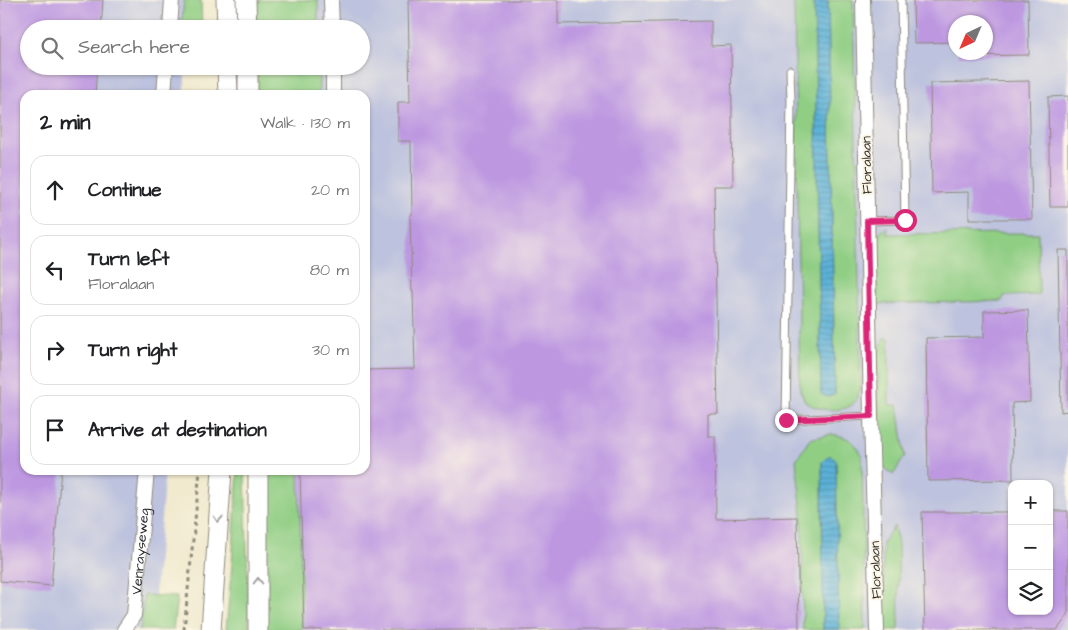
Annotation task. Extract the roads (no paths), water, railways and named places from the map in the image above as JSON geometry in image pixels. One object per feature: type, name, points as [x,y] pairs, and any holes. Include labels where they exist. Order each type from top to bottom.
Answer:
[{"type":"main road","points":[[226,0],[227,20]]},
{"type":"main road","points":[[246,0],[247,20]]},
{"type":"main road","points":[[227,75],[228,90]]},
{"type":"main road","points":[[248,75],[248,90]]},
{"type":"main road","points":[[211,630],[222,475]]},
{"type":"main road","points":[[258,475],[258,630]]},
{"type":"street","points":[[171,20],[172,0]]},
{"type":"street","points":[[331,0],[332,20]]},
{"type":"street","name":"Floralaan","points":[[863,0],[877,630]]},
{"type":"street","points":[[164,90],[165,75]]},
{"type":"street","points":[[333,75],[334,90]]},
{"type":"street","name":"Venrayseweg","points":[[124,630],[134,615],[146,475]]},
{"type":"lane","points":[[867,221],[905,220],[901,0]]},
{"type":"lane","points":[[790,70],[786,420],[871,416]]},
{"type":"water","points":[[814,0],[828,0],[835,394],[828,397],[821,394]]},
{"type":"water","points":[[828,456],[832,456],[836,460],[839,630],[823,630],[822,462]]}]
